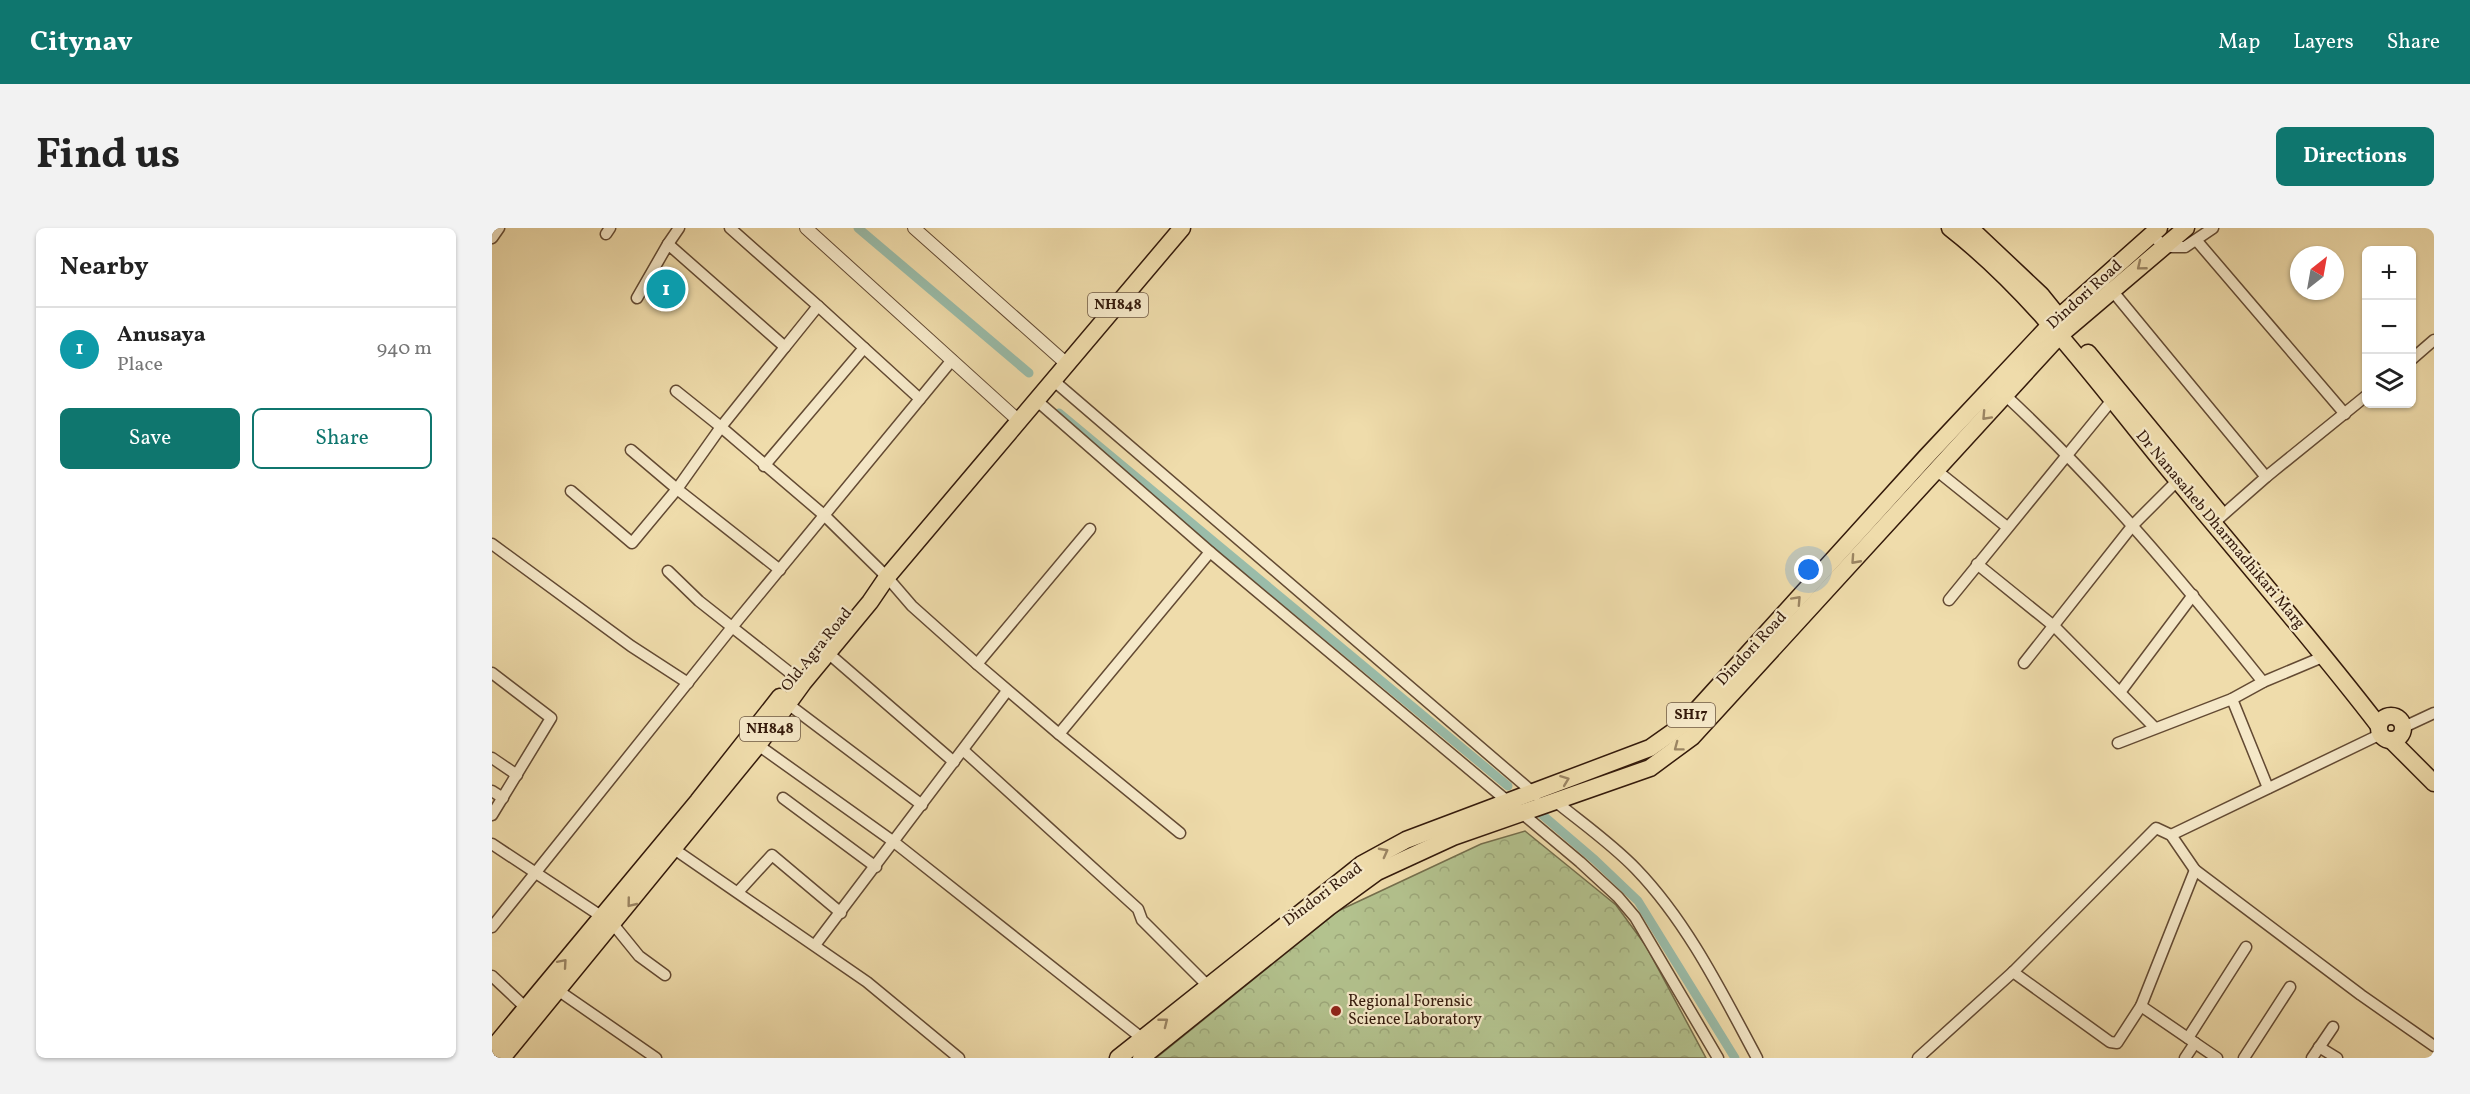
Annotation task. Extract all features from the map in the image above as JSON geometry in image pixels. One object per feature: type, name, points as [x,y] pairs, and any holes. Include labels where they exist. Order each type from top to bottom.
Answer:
[{"type":"main road","name":"NH848","points":[[504,1054],[553,987],[608,921],[674,849],[758,745],[788,704],[800,680],[828,653],[870,602],[884,574],[1016,418],[1054,381],[1065,361],[1167,228]]},
{"type":"main road","name":"NH848","points":[[1065,361],[1182,228]]},
{"type":"main road","points":[[1950,228],[2059,327]]},
{"type":"main road","points":[[1970,228],[2059,327]]},
{"type":"main road","points":[[2107,284],[2165,247],[2186,228]]},
{"type":"main road","name":"Dindori Road","points":[[1118,1058],[1362,864],[1406,840],[1650,748],[1684,724],[1926,457],[2059,327],[2107,284],[2155,231]]},
{"type":"main road","points":[[1141,1058],[1329,907],[1377,872],[1426,848],[1650,768],[1692,737],[2005,395],[2059,327]]},
{"type":"main road","name":"Dr Nanasaheb Dharmadhikari Marg","points":[[2059,327],[2112,400],[2178,480],[2217,519],[2335,650],[2390,730],[2434,767]]},
{"type":"main road","name":"Dr Nanasaheb Dharmadhikari Marg","points":[[2059,327],[2217,519],[2325,656],[2434,783]]},
{"type":"main road","name":"Old Agra Road","points":[[608,921],[884,574]]},
{"type":"main road","name":"NH848","points":[[504,1054],[525,1008],[553,987]]},
{"type":"street","points":[[492,238],[499,228]]},
{"type":"street","points":[[637,298],[679,228]]},
{"type":"street","points":[[730,228],[920,399]]},
{"type":"street","points":[[806,228],[1016,418]]},
{"type":"street","points":[[914,228],[1065,361]]},
{"type":"street","points":[[2155,231],[2165,247],[2185,247],[2213,228]]},
{"type":"street","points":[[2197,241],[2345,414]]},
{"type":"street","points":[[668,244],[785,347]]},
{"type":"street","points":[[2107,284],[2265,477]]},
{"type":"street","points":[[571,491],[632,543],[677,489],[721,427],[818,306]]},
{"type":"street","points":[[2416,356],[2434,340]]},
{"type":"street","points":[[765,466],[864,348]]},
{"type":"street","points":[[492,927],[733,626],[952,360]]},
{"type":"street","points":[[1054,381],[1548,804],[1636,868],[1658,895],[1719,988],[1757,1058]]},
{"type":"street","points":[[676,391],[825,516],[884,574],[912,606],[1007,691],[1180,833]]},
{"type":"street","points":[[2005,395],[2068,454],[2133,525],[2263,682]]},
{"type":"street","points":[[1035,399],[1210,552],[1595,876],[1635,917],[1718,1058]]},
{"type":"street","points":[[1949,600],[2112,400]]},
{"type":"street","points":[[2217,519],[2265,477],[2362,400]]},
{"type":"street","points":[[630,450],[780,570]]},
{"type":"street","points":[[1936,470],[2007,527]]},
{"type":"street","points":[[2024,663],[2055,627],[2133,525],[2178,480]]},
{"type":"street","points":[[977,664],[1090,529]]},
{"type":"street","points":[[492,544],[631,646],[688,683]]},
{"type":"street","points":[[1059,734],[1210,552]]},
{"type":"street","points":[[1977,564],[2055,627],[2121,691],[2154,727]]},
{"type":"street","points":[[668,571],[699,601],[800,680]]},
{"type":"street","points":[[2121,691],[2193,595]]},
{"type":"street","points":[[828,653],[954,762]]},
{"type":"street","points":[[2118,743],[2154,727],[2232,699],[2263,682],[2325,656]]},
{"type":"street","points":[[492,673],[551,718],[492,815]]},
{"type":"street","points":[[815,945],[1007,691]]},
{"type":"street","points":[[2232,699],[2268,789]]},
{"type":"street","points":[[788,704],[922,805]]},
{"type":"street","points":[[2171,835],[2390,730],[2434,713]]},
{"type":"street","points":[[758,745],[894,843],[1143,1039]]},
{"type":"street","points":[[963,750],[1138,909],[1142,920],[1209,987]]},
{"type":"street","points":[[492,758],[517,775]]},
{"type":"street","points":[[492,791],[503,798]]},
{"type":"street","points":[[783,798],[876,867]]},
{"type":"street","points":[[1918,1058],[2013,972],[2153,830],[2161,828],[2171,835],[2195,870],[2361,995],[2434,1046]]},
{"type":"street","points":[[492,844],[608,921],[639,956],[665,975]]},
{"type":"street","points":[[674,849],[876,989],[959,1058]]},
{"type":"street","points":[[738,892],[772,855],[841,913]]},
{"type":"street","points":[[2013,972],[2112,1044],[2119,1041],[2141,1006],[2195,870]]},
{"type":"street","points":[[2185,1058],[2192,1041],[2246,947]]},
{"type":"street","points":[[492,976],[525,1008]]},
{"type":"street","points":[[553,987],[656,1058]]},
{"type":"street","points":[[2244,1058],[2290,987]]},
{"type":"street","points":[[2141,1006],[2217,1058]]},
{"type":"street","points":[[2312,1058],[2333,1027]]},
{"type":"street","points":[[2319,1047],[2337,1058]]},
{"type":"green space","points":[[1525,831],[1616,905],[1646,946],[1706,1058],[1156,1058],[1338,911],[1481,844]]},
{"type":"waterway","points":[[858,228],[1029,373]]},
{"type":"waterway","points":[[1059,413],[1508,786]]},
{"type":"waterway","points":[[1540,813],[1638,901],[1735,1058]]},
{"type":"place","name":"Anusaya","points":[[666,289]]},
{"type":"place","name":"Regional Forensic Science Laboratory","points":[[1336,1011]]}]
